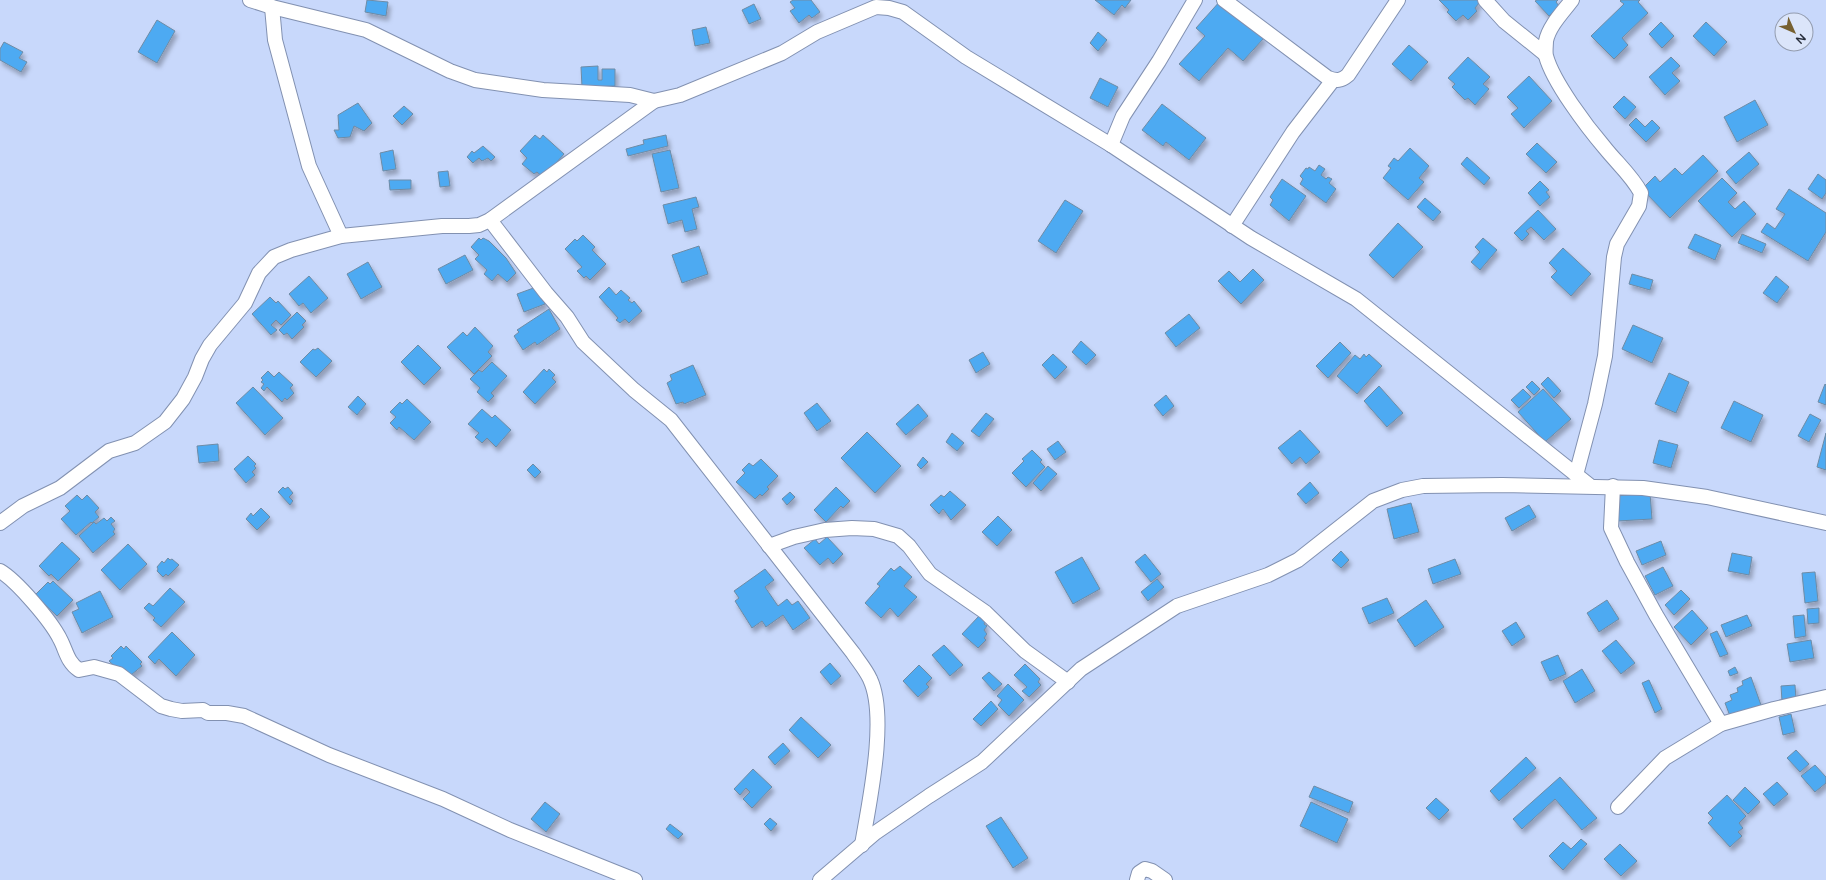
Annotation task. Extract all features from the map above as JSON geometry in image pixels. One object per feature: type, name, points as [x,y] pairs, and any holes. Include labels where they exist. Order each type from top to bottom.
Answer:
[{"type":"street","points":[[1111,146],[1123,116],[1159,61],[1195,0]]},
{"type":"street","points":[[1224,0],[1328,78],[1333,80],[1343,80],[1348,74],[1398,0]]},
{"type":"street","points":[[1485,0],[1504,21],[1532,46],[1545,54]]},
{"type":"street","points":[[1572,0],[1556,20],[1546,39],[1545,54],[1552,72],[1586,123],[1604,148],[1637,185],[1641,192],[1638,206],[1617,244],[1614,257],[1604,356],[1595,404],[1576,475]]},
{"type":"street","points":[[261,2],[366,30],[450,71],[475,80],[543,90],[630,95],[654,101]]},
{"type":"street","points":[[261,2],[275,40],[309,166],[340,236]]},
{"type":"street","points":[[0,523],[23,506],[60,488],[109,451],[134,443],[165,422],[183,399],[210,345],[246,303],[257,277],[274,257],[291,250],[340,236],[442,226],[469,226],[478,225],[490,220],[654,101],[680,95],[782,53],[871,3],[903,12],[966,57],[1111,146],[1232,226],[1356,299],[1589,485]]},
{"type":"street","points":[[1232,226],[1293,132],[1333,80]]},
{"type":"street","points":[[490,220],[546,293],[567,316],[583,342],[634,390],[671,420],[853,653],[870,680],[878,712],[877,735],[862,845]]},
{"type":"street","points":[[820,880],[862,845],[929,796],[982,762],[1082,669],[1177,606],[1268,575],[1298,560],[1373,501],[1402,490],[1431,486],[1589,485],[1643,488],[1707,497],[1826,523]]},
{"type":"street","points":[[1614,486],[1612,528],[1627,562],[1656,615],[1721,724]]},
{"type":"street","points":[[769,546],[794,537],[825,530],[874,528],[898,536],[909,546],[930,574],[985,612],[1025,651],[1068,682]]},
{"type":"street","points":[[0,571],[21,588],[48,622],[60,639],[72,664],[79,670],[94,667],[120,674],[161,706],[171,709],[182,711],[203,710],[208,713],[227,713],[244,716],[330,755],[443,799],[510,830],[635,880]]},
{"type":"street","points":[[1618,807],[1665,758],[1721,724],[1774,709],[1826,697]]},
{"type":"street","points":[[1136,880],[1139,874],[1145,869],[1165,880]]},
{"type":"building","points":[[367,0],[388,2],[386,16],[365,12]]},
{"type":"building","points":[[793,0],[811,0],[820,12],[812,18],[809,15],[799,23],[790,11],[795,8],[790,2]]},
{"type":"building","points":[[1095,0],[1131,0],[1125,8],[1122,5],[1114,15]]},
{"type":"building","points":[[1221,0],[1264,38],[1243,61],[1228,48],[1199,81],[1179,64],[1205,36],[1196,28]]},
{"type":"building","points":[[1439,0],[1478,0],[1480,2],[1475,8],[1477,11],[1468,20],[1463,15],[1456,21],[1447,12],[1449,10]]},
{"type":"building","points":[[1558,0],[1556,2],[1559,6],[1549,16],[1535,1]]},
{"type":"building","points":[[1640,0],[1638,2],[1648,13],[1622,38],[1628,45],[1614,59],[1591,36],[1624,4],[1620,1]]},
{"type":"building","points":[[754,4],[761,19],[749,24],[742,10]]},
{"type":"building","points":[[157,20],[175,31],[157,63],[138,52]]},
{"type":"building","points":[[1661,22],[1674,36],[1662,48],[1649,34]]},
{"type":"building","points":[[1706,22],[1727,42],[1714,56],[1693,36]]},
{"type":"building","points":[[706,27],[710,43],[695,46],[692,30]]},
{"type":"building","points":[[1098,32],[1107,40],[1098,51],[1090,43]]},
{"type":"building","points":[[4,42],[23,52],[19,58],[27,62],[21,72],[0,60],[0,49]]},
{"type":"building","points":[[1409,45],[1428,62],[1411,81],[1392,64]]},
{"type":"building","points":[[1468,57],[1490,77],[1483,84],[1489,89],[1475,105],[1468,98],[1465,100],[1452,87],[1455,84],[1448,78]]},
{"type":"building","points":[[1671,57],[1680,66],[1672,73],[1680,81],[1665,95],[1649,77]]},
{"type":"building","points":[[598,66],[598,80],[602,80],[602,69],[615,69],[615,86],[582,87],[581,67]]},
{"type":"building","points":[[1529,76],[1552,101],[1524,128],[1511,114],[1518,108],[1507,97]]},
{"type":"building","points":[[1100,78],[1118,87],[1108,107],[1090,98]]},
{"type":"building","points":[[1624,96],[1636,107],[1625,119],[1613,107]]},
{"type":"building","points":[[1755,100],[1768,125],[1737,142],[1724,117]]},
{"type":"building","points":[[358,103],[372,123],[364,131],[354,126],[350,137],[338,138],[334,130],[339,130],[338,115]]},
{"type":"building","points":[[1162,104],[1206,138],[1189,160],[1166,142],[1163,146],[1142,130]]},
{"type":"building","points":[[404,106],[413,114],[402,125],[393,116]]},
{"type":"building","points":[[1636,118],[1645,127],[1652,120],[1660,128],[1646,142],[1629,125]]},
{"type":"building","points":[[535,135],[540,139],[543,135],[564,154],[556,163],[558,165],[545,179],[537,172],[534,174],[522,164],[527,158],[520,151]]},
{"type":"building","points":[[666,135],[668,146],[628,156],[626,149],[644,144],[643,140]]},
{"type":"building","points":[[1537,143],[1557,162],[1546,173],[1526,154]]},
{"type":"building","points":[[483,146],[495,157],[491,161],[488,158],[482,161],[479,158],[473,163],[467,157],[472,151],[474,153]]},
{"type":"building","points":[[1410,148],[1429,166],[1419,178],[1424,182],[1408,200],[1383,178],[1391,168],[1388,166],[1394,158],[1398,161]]},
{"type":"building","points":[[393,150],[396,169],[383,171],[380,153]]},
{"type":"building","points":[[670,150],[679,188],[661,192],[652,154]]},
{"type":"building","points":[[1749,152],[1759,164],[1736,184],[1726,172]]},
{"type":"building","points":[[1703,155],[1718,171],[1670,218],[1642,189],[1655,176],[1660,182],[1675,168],[1682,175]]},
{"type":"building","points":[[1467,157],[1490,178],[1484,185],[1461,164]]},
{"type":"building","points":[[1319,165],[1325,169],[1321,175],[1326,179],[1328,177],[1332,179],[1329,183],[1336,189],[1326,203],[1300,184],[1303,179],[1300,176],[1306,168],[1308,169],[1309,167],[1315,171]]},
{"type":"building","points":[[448,171],[450,186],[440,187],[438,172]]},
{"type":"building","points":[[1818,174],[1826,180],[1826,193],[1822,199],[1808,189]]},
{"type":"building","points":[[1722,178],[1737,193],[1728,202],[1735,209],[1744,201],[1756,214],[1732,237],[1698,201]]},
{"type":"building","points":[[1282,179],[1306,196],[1289,221],[1270,205],[1273,200],[1270,197]]},
{"type":"building","points":[[389,180],[411,180],[411,189],[390,190]]},
{"type":"building","points":[[1540,181],[1549,190],[1546,192],[1550,197],[1540,206],[1528,193]]},
{"type":"building","points":[[1789,189],[1826,213],[1826,232],[1808,261],[1761,232],[1767,223],[1775,229],[1785,214],[1776,209]]},
{"type":"building","points":[[696,197],[699,207],[692,209],[697,229],[685,232],[682,220],[668,224],[663,205]]},
{"type":"building","points":[[1425,198],[1441,212],[1433,221],[1417,207]]},
{"type":"building","points":[[1065,200],[1083,211],[1056,253],[1038,241]]},
{"type":"building","points":[[1538,210],[1556,229],[1544,240],[1531,227],[1526,231],[1529,234],[1522,241],[1514,233]]},
{"type":"building","points":[[1398,223],[1423,247],[1393,278],[1369,255]]},
{"type":"building","points":[[1695,234],[1721,245],[1715,260],[1688,248]]},
{"type":"building","points":[[1742,234],[1766,244],[1762,253],[1738,243]]},
{"type":"building","points":[[583,235],[595,247],[592,250],[606,264],[590,280],[586,276],[584,278],[577,271],[582,267],[565,249],[575,239],[577,241]]},
{"type":"building","points":[[479,238],[481,240],[483,238],[489,241],[506,258],[516,273],[507,282],[498,274],[492,281],[484,274],[487,270],[475,259],[479,255],[471,247]]},
{"type":"building","points":[[1483,238],[1497,250],[1480,270],[1471,262],[1480,252],[1475,247]]},
{"type":"building","points":[[699,246],[708,274],[682,283],[672,255]]},
{"type":"building","points":[[1563,248],[1591,274],[1571,296],[1551,277],[1557,271],[1549,263]]},
{"type":"building","points":[[465,255],[473,270],[446,284],[438,269]]},
{"type":"building","points":[[368,262],[382,287],[361,299],[347,274]]},
{"type":"building","points":[[1253,269],[1264,280],[1241,304],[1218,281],[1229,271],[1240,282]]},
{"type":"building","points":[[1632,274],[1653,280],[1650,290],[1629,284]]},
{"type":"building","points":[[309,276],[328,298],[311,313],[303,303],[299,306],[289,294]]},
{"type":"building","points":[[1776,276],[1789,287],[1777,303],[1763,293]]},
{"type":"building","points":[[539,286],[545,304],[524,312],[517,294]]},
{"type":"building","points":[[609,287],[616,295],[621,290],[630,298],[628,300],[632,303],[634,301],[642,311],[629,323],[625,319],[620,323],[616,320],[618,318],[599,297]]},
{"type":"building","points":[[270,297],[276,303],[278,301],[291,315],[281,325],[276,320],[271,325],[277,330],[271,335],[252,314]]},
{"type":"building","points":[[549,309],[560,329],[537,345],[535,342],[523,350],[514,336],[519,332],[517,330]]},
{"type":"building","points":[[297,312],[306,321],[302,325],[304,327],[292,339],[287,333],[284,335],[279,330]]},
{"type":"building","points":[[1189,314],[1200,328],[1176,347],[1165,333]]},
{"type":"building","points":[[1633,325],[1663,338],[1652,363],[1622,349]]},
{"type":"building","points":[[475,327],[493,346],[488,352],[492,356],[474,374],[447,347],[463,332],[467,336]]},
{"type":"building","points":[[1081,341],[1096,355],[1086,365],[1072,352]]},
{"type":"building","points":[[1340,342],[1351,353],[1328,378],[1316,366]]},
{"type":"building","points":[[418,345],[441,368],[424,385],[401,362]]},
{"type":"building","points":[[318,348],[332,361],[316,377],[300,362],[313,349],[315,350]]},
{"type":"building","points":[[983,352],[990,364],[976,373],[969,360]]},
{"type":"building","points":[[1053,354],[1067,367],[1055,379],[1042,365]]},
{"type":"building","points":[[1364,354],[1366,357],[1369,354],[1382,366],[1357,394],[1337,376],[1355,355],[1360,359]]},
{"type":"building","points":[[492,362],[507,376],[491,393],[494,396],[488,402],[477,392],[480,388],[470,379],[479,370],[482,372]]},
{"type":"building","points":[[693,365],[706,395],[684,404],[683,402],[676,404],[667,383],[672,380],[670,375]]},
{"type":"building","points":[[544,369],[547,372],[549,369],[555,375],[552,378],[556,382],[535,404],[523,392]]},
{"type":"building","points":[[268,371],[274,377],[279,372],[293,385],[290,388],[294,393],[287,400],[285,398],[282,402],[267,387],[264,391],[261,388],[264,384],[261,382],[263,380],[261,378]]},
{"type":"building","points":[[1669,373],[1689,382],[1676,413],[1655,404]]},
{"type":"building","points":[[1548,377],[1561,391],[1554,398],[1541,384]]},
{"type":"building","points":[[1532,381],[1540,389],[1534,395],[1526,387]]},
{"type":"building","points":[[1825,384],[1826,385],[1826,405],[1818,402]]},
{"type":"building","points":[[1379,386],[1403,413],[1387,427],[1364,401]]},
{"type":"building","points":[[253,387],[283,418],[265,435],[236,403]]},
{"type":"building","points":[[1523,389],[1531,397],[1519,408],[1511,400]]},
{"type":"building","points":[[1543,389],[1571,419],[1545,442],[1518,412]]},
{"type":"building","points":[[1166,395],[1174,406],[1163,416],[1154,405]]},
{"type":"building","points":[[358,396],[366,404],[357,415],[348,407]]},
{"type":"building","points":[[407,399],[431,422],[414,440],[399,427],[397,430],[390,423],[396,417],[390,412],[400,402],[402,404]]},
{"type":"building","points":[[1734,401],[1763,415],[1751,442],[1721,428]]},
{"type":"building","points":[[817,403],[831,421],[817,431],[804,413]]},
{"type":"building","points":[[918,404],[928,416],[906,435],[896,424]]},
{"type":"building","points":[[482,409],[492,418],[495,415],[511,430],[496,447],[487,438],[482,443],[475,437],[479,433],[468,424]]},
{"type":"building","points":[[986,413],[994,419],[979,437],[971,431]]},
{"type":"building","points":[[1810,414],[1821,420],[1809,442],[1798,436]]},
{"type":"building","points":[[1300,430],[1320,452],[1306,464],[1300,457],[1292,464],[1278,448]]},
{"type":"building","points":[[867,432],[901,466],[875,493],[841,458]]},
{"type":"building","points":[[952,433],[964,443],[957,451],[946,442]]},
{"type":"building","points":[[1826,433],[1826,470],[1817,467]]},
{"type":"building","points":[[1659,440],[1678,445],[1671,468],[1653,463]]},
{"type":"building","points":[[1058,441],[1066,452],[1055,460],[1047,449]]},
{"type":"building","points":[[218,444],[219,461],[199,463],[197,446]]},
{"type":"building","points":[[1032,450],[1042,460],[1040,462],[1045,467],[1026,487],[1012,473],[1024,461],[1022,459]]},
{"type":"building","points":[[248,456],[256,464],[254,466],[256,468],[252,472],[255,475],[246,483],[234,469]]},
{"type":"building","points":[[923,457],[928,462],[921,469],[917,465]]},
{"type":"building","points":[[761,459],[778,476],[767,487],[769,489],[762,496],[760,494],[755,499],[736,482],[745,473],[742,470],[749,463],[753,466]]},
{"type":"building","points":[[533,464],[541,472],[535,478],[527,470]]},
{"type":"building","points":[[1048,466],[1057,474],[1041,491],[1033,483]]},
{"type":"building","points":[[1310,482],[1319,493],[1306,504],[1297,494]]},
{"type":"building","points":[[283,487],[285,489],[288,487],[293,493],[289,497],[293,501],[290,505],[278,492]]},
{"type":"building","points":[[836,487],[850,501],[843,508],[841,506],[826,522],[814,510]]},
{"type":"building","points":[[950,491],[966,505],[951,520],[943,509],[939,514],[930,505],[941,495],[944,497]]},
{"type":"building","points":[[790,492],[795,497],[787,505],[782,499]]},
{"type":"building","points":[[1650,493],[1652,519],[1618,521],[1616,496]]},
{"type":"building","points":[[77,495],[82,500],[87,495],[99,508],[95,512],[99,517],[76,535],[61,519],[70,511],[65,506]]},
{"type":"building","points":[[1411,503],[1419,532],[1394,539],[1387,509]]},
{"type":"building","points":[[1529,505],[1536,517],[1512,531],[1505,518]]},
{"type":"building","points":[[261,508],[270,517],[257,530],[246,519],[251,513],[253,516]]},
{"type":"building","points":[[998,516],[1012,530],[997,546],[982,532]]},
{"type":"building","points":[[111,517],[115,521],[111,524],[115,529],[113,532],[115,534],[93,553],[79,536],[94,522],[96,524],[104,518],[107,521]]},
{"type":"building","points":[[827,537],[843,554],[833,564],[828,558],[820,565],[804,548],[815,539],[819,544]]},
{"type":"building","points":[[1661,541],[1666,555],[1642,565],[1636,551]]},
{"type":"building","points":[[62,542],[80,559],[58,581],[51,574],[49,576],[39,566]]},
{"type":"building","points":[[128,544],[147,564],[120,590],[101,570]]},
{"type":"building","points":[[1341,551],[1349,560],[1341,568],[1332,560]]},
{"type":"building","points":[[1732,553],[1752,557],[1749,575],[1728,571]]},
{"type":"building","points":[[1145,554],[1161,574],[1151,582],[1135,562]]},
{"type":"building","points":[[1082,557],[1100,589],[1073,604],[1055,572]]},
{"type":"building","points":[[168,558],[170,560],[172,559],[179,565],[168,576],[166,574],[163,577],[157,571],[157,567],[162,561],[164,563]]},
{"type":"building","points":[[1455,559],[1461,574],[1433,584],[1428,569]]},
{"type":"building","points":[[900,566],[912,577],[904,586],[917,597],[898,617],[890,608],[881,618],[865,603],[880,586],[877,584],[891,568],[894,571]]},
{"type":"building","points":[[1663,567],[1673,586],[1655,595],[1645,576]]},
{"type":"building","points":[[765,569],[774,580],[765,587],[778,606],[787,599],[792,605],[798,601],[810,618],[793,630],[783,615],[766,627],[762,621],[752,628],[735,601],[739,598],[734,591]]},
{"type":"building","points":[[1815,572],[1818,601],[1805,603],[1802,573]]},
{"type":"building","points":[[1157,579],[1164,587],[1148,601],[1141,592]]},
{"type":"building","points":[[53,581],[73,600],[57,616],[35,595],[48,582],[50,584]]},
{"type":"building","points":[[170,588],[185,602],[161,627],[153,620],[155,618],[144,608],[149,603],[153,606]]},
{"type":"building","points":[[1681,590],[1690,599],[1674,615],[1665,605]]},
{"type":"building","points":[[100,591],[113,617],[82,633],[72,612],[79,609],[76,603]]},
{"type":"building","points":[[1387,598],[1394,613],[1369,624],[1362,608]]},
{"type":"building","points":[[1426,600],[1444,627],[1415,647],[1397,620]]},
{"type":"building","points":[[1607,600],[1619,619],[1599,632],[1587,613]]},
{"type":"building","points":[[1819,608],[1819,623],[1808,624],[1807,609]]},
{"type":"building","points":[[1692,610],[1708,628],[1691,645],[1674,627]]},
{"type":"building","points":[[1747,615],[1752,626],[1726,637],[1721,625]]},
{"type":"building","points":[[1804,615],[1806,636],[1795,638],[1793,616]]},
{"type":"building","points":[[979,616],[987,626],[984,630],[987,634],[984,638],[986,640],[978,648],[962,634]]},
{"type":"building","points":[[1516,622],[1525,637],[1512,646],[1502,631]]},
{"type":"building","points":[[1717,631],[1728,654],[1720,657],[1710,634]]},
{"type":"building","points":[[172,632],[195,655],[176,676],[159,659],[155,664],[148,657]]},
{"type":"building","points":[[1616,640],[1635,663],[1621,674],[1602,651]]},
{"type":"building","points":[[1811,640],[1814,658],[1790,662],[1787,644]]},
{"type":"building","points":[[944,645],[963,665],[950,676],[932,655]]},
{"type":"building","points":[[121,646],[124,649],[126,646],[142,662],[140,664],[142,666],[131,675],[124,675],[109,661],[113,658],[111,656]]},
{"type":"building","points":[[1558,655],[1566,674],[1550,681],[1541,662]]},
{"type":"building","points":[[830,663],[841,676],[831,685],[820,672]]},
{"type":"building","points":[[1025,664],[1040,679],[1038,682],[1041,685],[1029,697],[1022,691],[1027,687],[1014,675]]},
{"type":"building","points":[[919,665],[932,678],[926,684],[929,687],[918,697],[903,681]]},
{"type":"building","points":[[1735,667],[1738,673],[1730,676],[1728,671]]},
{"type":"building","points":[[1582,669],[1595,691],[1575,703],[1563,681]]},
{"type":"building","points":[[989,672],[1002,684],[994,691],[982,678]]},
{"type":"building","points":[[1751,677],[1761,705],[1730,716],[1725,703],[1732,700],[1730,695],[1738,692],[1737,688],[1743,685],[1742,681]]},
{"type":"building","points":[[1649,680],[1662,709],[1655,713],[1642,683]]},
{"type":"building","points":[[1008,684],[1024,700],[1009,716],[998,705],[1002,700],[997,696]]},
{"type":"building","points":[[1795,685],[1796,699],[1782,701],[1781,686]]},
{"type":"building","points":[[991,701],[998,709],[981,726],[973,719]]},
{"type":"building","points":[[1791,714],[1795,732],[1783,735],[1779,717]]},
{"type":"building","points":[[801,717],[831,745],[818,758],[789,730]]},
{"type":"building","points":[[783,743],[790,751],[775,765],[768,757]]},
{"type":"building","points":[[1796,750],[1809,764],[1800,772],[1787,758]]},
{"type":"building","points":[[1526,757],[1536,768],[1499,801],[1490,791]]},
{"type":"building","points":[[1815,765],[1826,777],[1826,783],[1815,792],[1801,776]]},
{"type":"building","points":[[753,769],[772,787],[752,808],[743,799],[750,792],[746,788],[740,795],[734,789]]},
{"type":"building","points":[[1560,777],[1597,818],[1582,830],[1555,799],[1522,829],[1513,819]]},
{"type":"building","points":[[1777,782],[1788,794],[1774,806],[1763,794]]},
{"type":"building","points":[[1314,786],[1353,802],[1349,813],[1309,797]]},
{"type":"building","points":[[1745,787],[1760,802],[1748,814],[1733,800]]},
{"type":"building","points":[[1727,795],[1746,816],[1739,823],[1743,828],[1738,832],[1742,836],[1730,847],[1708,823],[1713,818],[1708,813]]},
{"type":"building","points":[[1436,798],[1449,810],[1439,820],[1426,808]]},
{"type":"building","points":[[545,802],[560,814],[546,832],[531,819]]},
{"type":"building","points":[[1311,802],[1348,819],[1337,843],[1300,826]]},
{"type":"building","points":[[1001,817],[1028,858],[1013,868],[986,826]]},
{"type":"building","points":[[770,818],[777,824],[771,831],[764,824]]},
{"type":"building","points":[[670,824],[683,834],[678,839],[666,829]]},
{"type":"building","points":[[1581,839],[1587,844],[1563,870],[1549,856],[1563,842],[1571,849]]},
{"type":"building","points":[[1620,844],[1637,861],[1621,876],[1604,859]]}]
